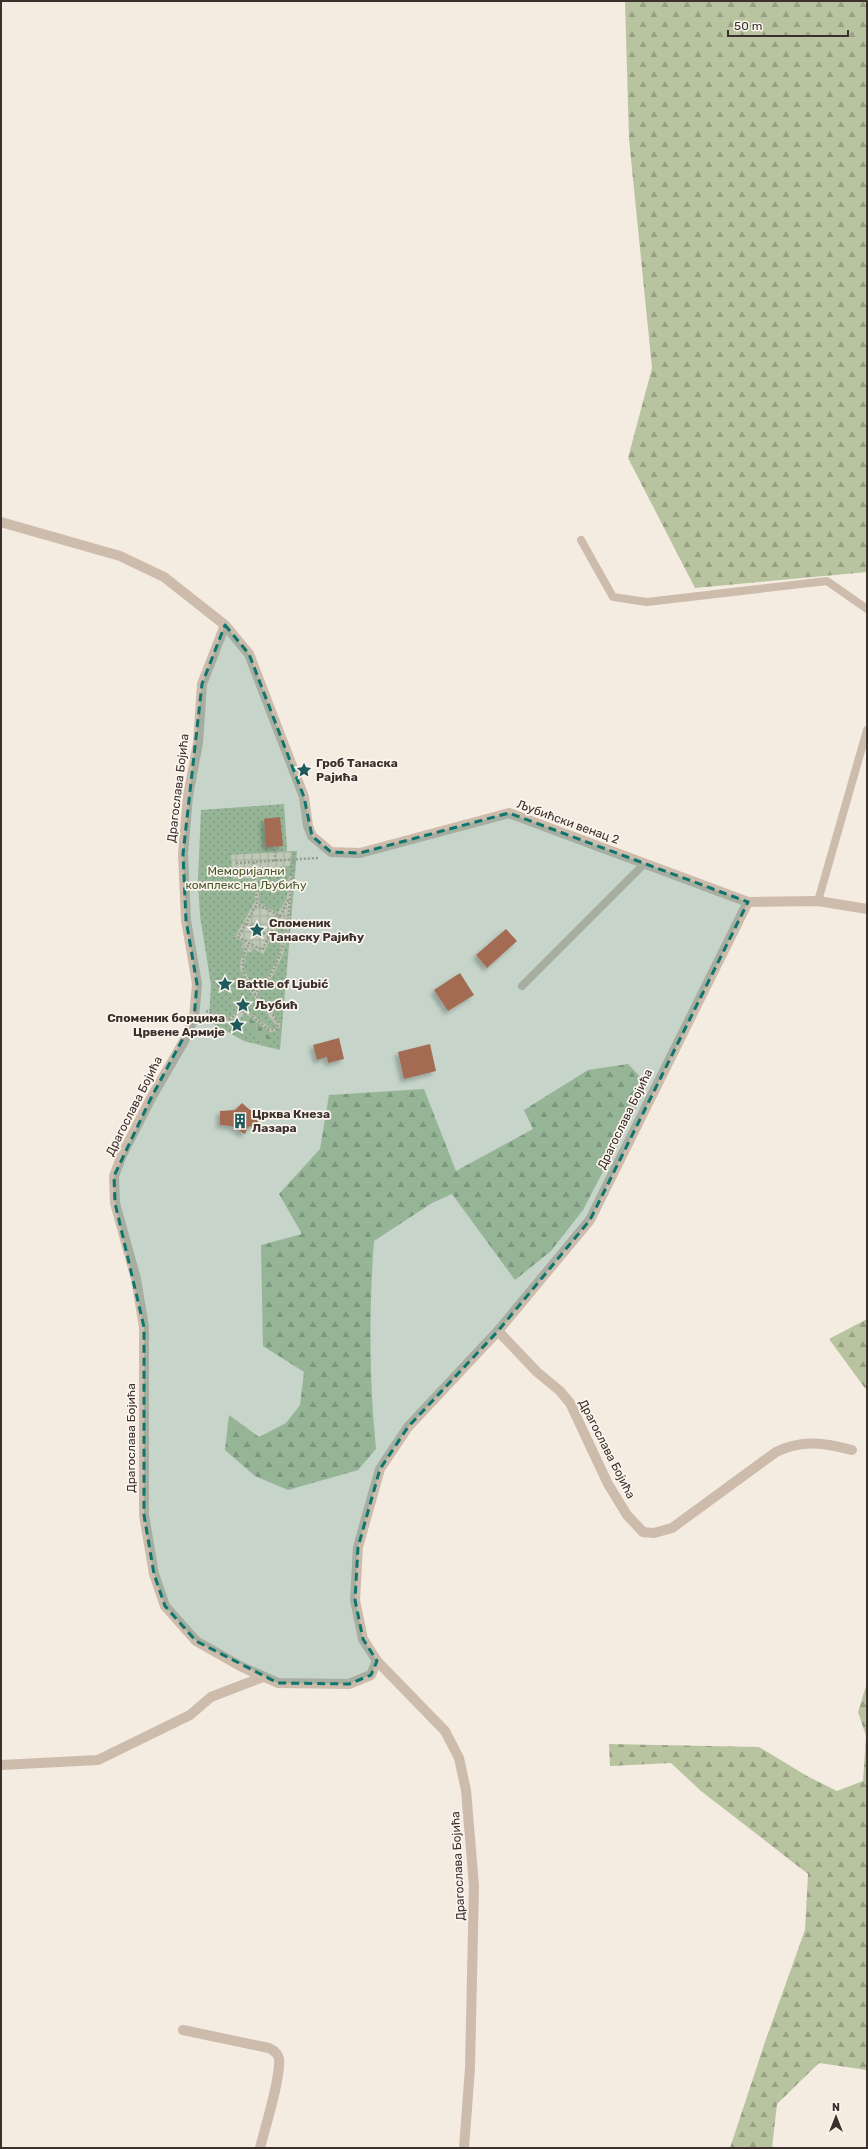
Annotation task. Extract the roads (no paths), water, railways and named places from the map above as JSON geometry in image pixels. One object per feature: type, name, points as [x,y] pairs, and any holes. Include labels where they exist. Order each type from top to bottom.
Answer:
[{"type":"street","points":[[1,522],[120,556],[164,577],[225,625]]},
{"type":"street","name":"Љубићски венац 2","points":[[225,625],[248,654],[304,797],[308,826],[312,836],[330,852],[360,853],[508,813],[748,902],[818,901],[867,910]]},
{"type":"street","name":"Драгослава Бојића","points":[[225,625],[202,684],[198,742],[188,796],[183,854],[186,920],[197,984],[195,1009],[184,1041],[151,1098],[122,1155],[114,1176],[115,1202],[136,1279],[144,1327],[144,1515],[154,1574],[165,1606],[196,1641],[263,1677],[278,1683],[349,1684],[371,1675],[377,1662]]},
{"type":"street","name":"Драгослава Бојића","points":[[464,2148],[470,2068],[474,1886],[466,1790],[459,1758],[445,1731],[377,1662],[363,1639],[356,1600],[358,1547],[380,1469],[408,1427],[498,1331],[590,1220],[748,902]]},
{"type":"street","name":"Драгослава Бојића","points":[[498,1331],[537,1372],[560,1391],[570,1403],[608,1484],[627,1515],[643,1532],[654,1533],[672,1528],[776,1452],[788,1447],[812,1442],[852,1450]]},
{"type":"street","points":[[1,1765],[98,1760],[190,1715],[211,1696],[263,1677]]},
{"type":"street","points":[[183,2030],[269,2048],[276,2052],[279,2058],[277,2078],[260,2148]]},
{"type":"lane","points":[[581,540],[613,597],[647,602],[826,581],[867,609]]},
{"type":"lane","points":[[818,901],[867,730]]},
{"type":"lane","points":[[522,986],[645,864]]},
{"type":"place","name":"Гроб Танаска Рајића","points":[[304,770]]},
{"type":"place","name":"Споменик Танаску Рајићу","points":[[257,930]]},
{"type":"place","name":"Battle of Ljubić","points":[[225,984]]},
{"type":"place","name":"Љубић","points":[[243,1005]]},
{"type":"place","name":"Споменик борцима Црвене Армије","points":[[237,1025]]},
{"type":"place","name":"Црква Кнеза Лазара","points":[[240,1121]]},
{"type":"park label","name":"Меморијални комплекс на Љубићу","points":[[246,878]]}]
